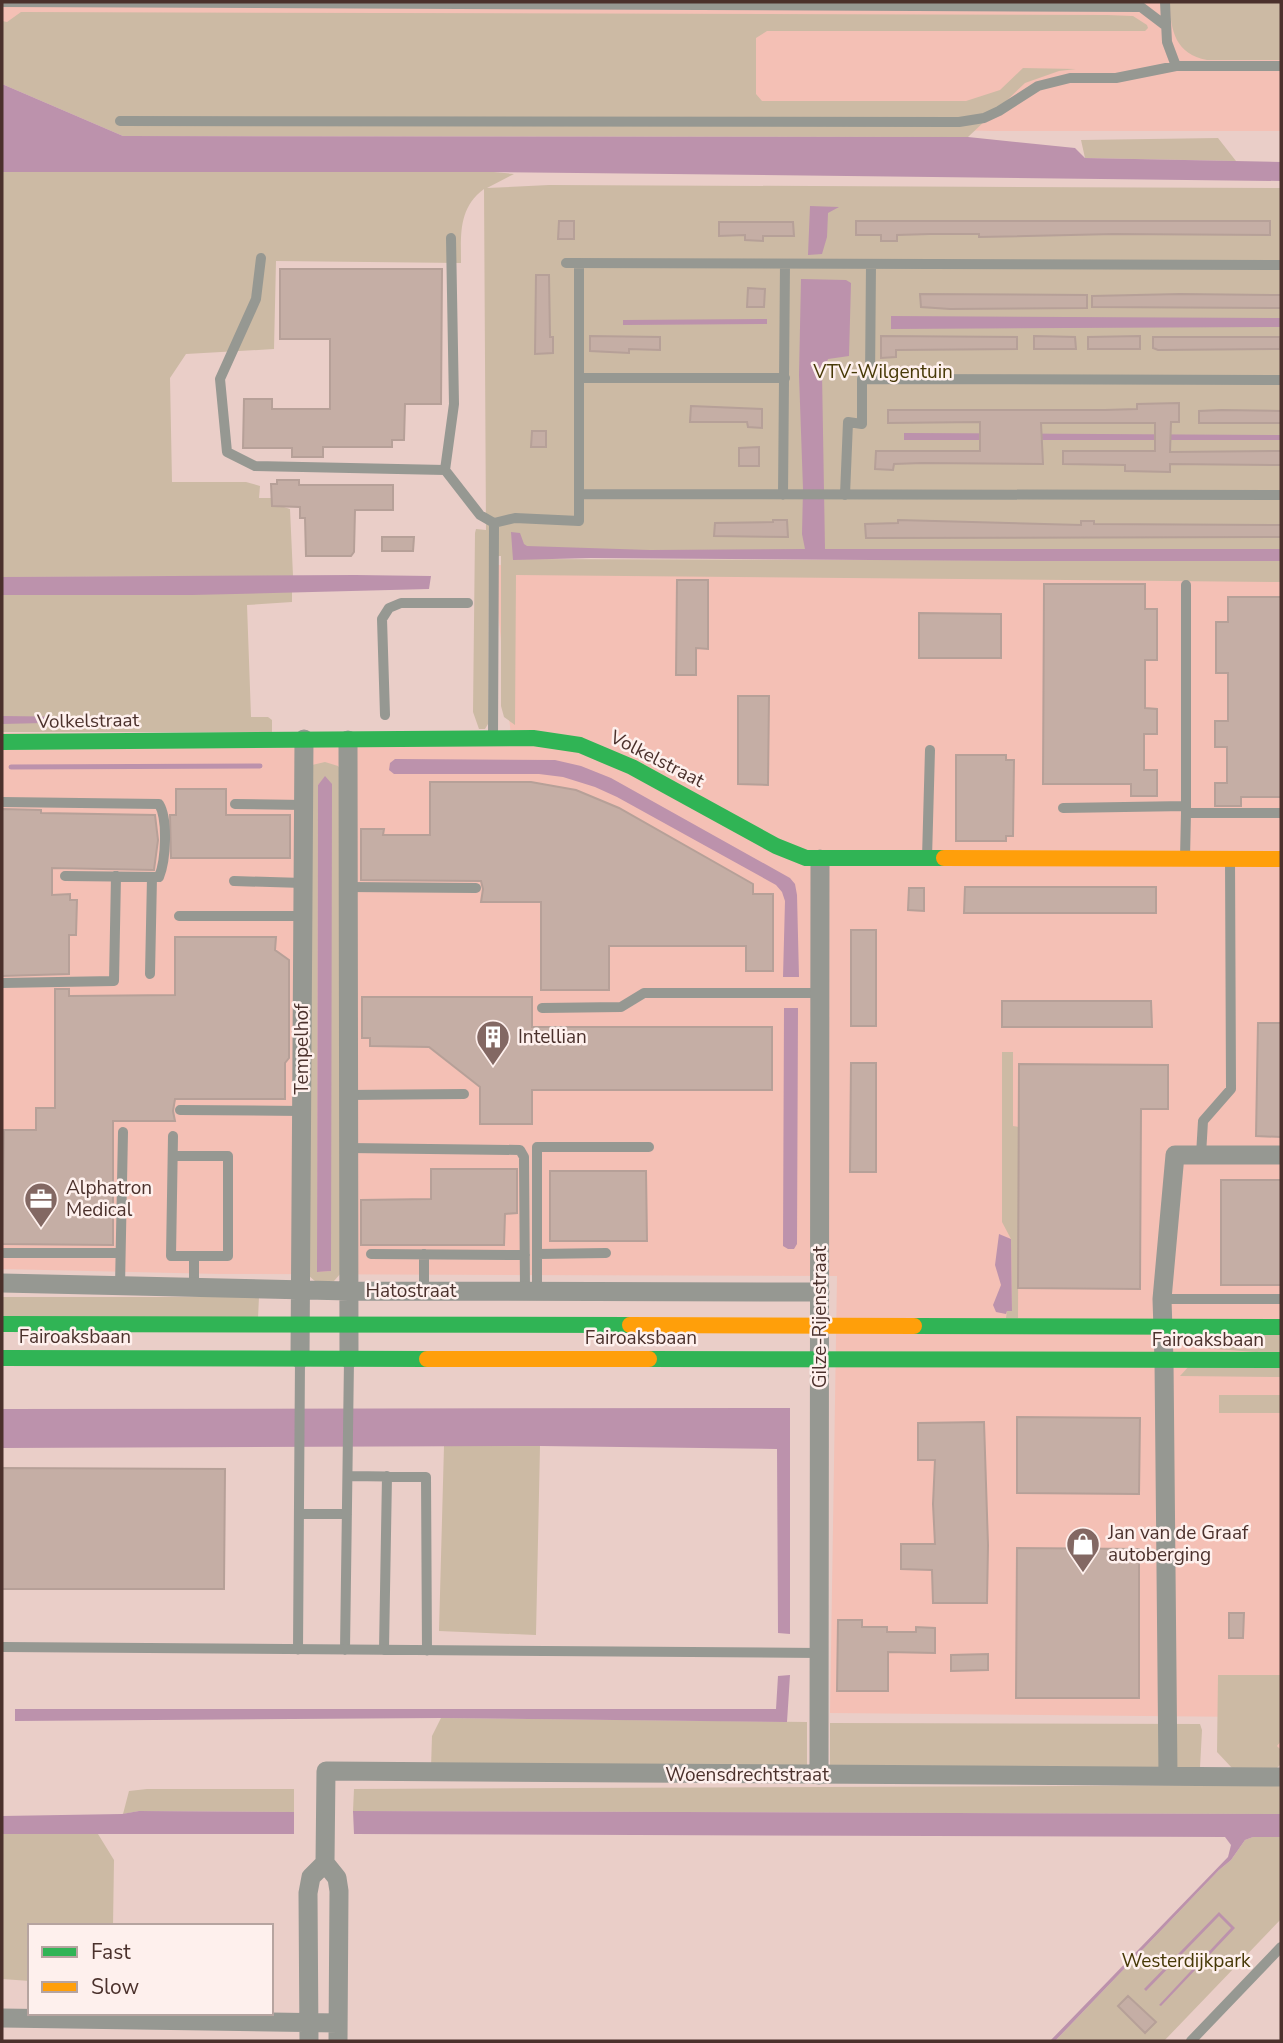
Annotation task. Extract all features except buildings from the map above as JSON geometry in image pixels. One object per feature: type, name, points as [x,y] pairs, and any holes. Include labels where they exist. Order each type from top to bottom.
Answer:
[{"type":"main road","name":"Volkelstraat","points":[[2,742],[533,738],[580,745],[632,767],[776,846],[806,858],[1281,859]]},
{"type":"main road","name":"Fairoaksbaan","points":[[2,1324],[820,1325],[1159,1313],[1281,1326]]},
{"type":"main road","name":"Fairoaksbaan","points":[[2,1358],[1281,1360]]},
{"type":"street","name":"Tempelhof","points":[[300,1359],[304,739]]},
{"type":"street","points":[[348,740],[349,1359]]},
{"type":"street","name":"Gilze-Rijenstraat","points":[[818,1775],[820,859]]},
{"type":"street","points":[[1168,1776],[1164,1361],[1159,1313],[1175,1155],[1281,1155]]},
{"type":"street","name":"Hatostraat","points":[[2,1283],[349,1291],[820,1292]]},
{"type":"street","name":"Woensdrechtstraat","points":[[325,1863],[326,1771],[1281,1777]]},
{"type":"street","points":[[2,2018],[310,2032],[338,2032],[339,1891],[337,1878],[325,1863],[311,1877],[308,1893],[310,2032]]},
{"type":"lane","points":[[2,2],[1140,7],[1166,26]]},
{"type":"lane","points":[[1165,2],[1167,42],[1176,66]]},
{"type":"lane","points":[[120,121],[959,122],[984,118],[1038,86],[1070,78],[1116,78],[1176,66],[1281,66]]},
{"type":"lane","points":[[451,238],[454,404],[444,470],[480,515],[494,523],[515,517],[579,521],[579,263]]},
{"type":"lane","points":[[261,258],[256,299],[220,379],[227,452],[255,467],[444,470]]},
{"type":"lane","points":[[566,263],[1281,265]]},
{"type":"lane","points":[[783,495],[785,264]]},
{"type":"lane","points":[[870,379],[871,264]]},
{"type":"lane","points":[[579,379],[785,378]]},
{"type":"lane","points":[[845,495],[848,422],[862,424],[862,379],[1281,380]]},
{"type":"lane","points":[[579,494],[1281,495]]},
{"type":"lane","points":[[493,737],[494,523]]},
{"type":"lane","points":[[1185,858],[1186,585]]},
{"type":"lane","points":[[386,715],[382,619],[389,608],[401,603],[468,603]]},
{"type":"lane","points":[[927,859],[930,750]]},
{"type":"lane","points":[[2,802],[159,804],[164,812],[164,865],[159,877],[65,876]]},
{"type":"lane","points":[[235,804],[304,805]]},
{"type":"lane","points":[[1063,808],[1281,813]]},
{"type":"lane","points":[[1201,1155],[1203,1121],[1231,1089],[1230,859]]},
{"type":"lane","points":[[2,983],[114,981],[116,876]]},
{"type":"lane","points":[[150,974],[152,877]]},
{"type":"lane","points":[[234,881],[303,883]]},
{"type":"lane","points":[[347,887],[476,888]]},
{"type":"lane","points":[[179,916],[303,916]]},
{"type":"lane","points":[[542,1008],[621,1007],[644,993],[820,993]]},
{"type":"lane","points":[[348,1094],[464,1094]]},
{"type":"lane","points":[[180,1110],[302,1111]]},
{"type":"lane","points":[[120,1286],[123,1132]]},
{"type":"lane","points":[[173,1136],[172,1256],[228,1256],[228,1156],[173,1156]]},
{"type":"lane","points":[[531,1291],[537,1254],[537,1147],[649,1147]]},
{"type":"lane","points":[[349,1148],[520,1150],[524,1157],[525,1255],[531,1291]]},
{"type":"lane","points":[[4,1252],[120,1254]]},
{"type":"lane","points":[[537,1254],[606,1253]]},
{"type":"lane","points":[[371,1254],[525,1255]]},
{"type":"lane","points":[[424,1254],[424,1291]]},
{"type":"lane","points":[[194,1256],[194,1287]]},
{"type":"lane","points":[[1159,1313],[1281,1299]]},
{"type":"lane","points":[[298,1650],[300,1359]]},
{"type":"lane","points":[[345,1650],[349,1359]]},
{"type":"lane","points":[[348,1476],[426,1477],[427,1651]]},
{"type":"lane","points":[[384,1650],[387,1476]]},
{"type":"lane","points":[[299,1514],[347,1514]]},
{"type":"lane","points":[[3,1647],[819,1653]]},
{"type":"lane","points":[[1191,2041],[1281,1947]]},
{"type":"shaded area","points":[[2,2],[1281,2],[1281,131],[993,131],[93,108],[2,70]]},
{"type":"shaded area","points":[[2,84],[123,136],[968,137],[1075,148],[1085,158],[1281,162],[1281,181],[494,172],[2,172]]},
{"type":"shaded area","points":[[810,206],[839,207],[828,213],[827,237],[822,254],[808,255]]},
{"type":"shaded area","points":[[801,279],[846,280],[851,283],[849,356],[828,359],[822,373],[825,549],[1281,549],[1281,561],[591,558],[513,560],[511,532],[520,533],[527,546],[650,550],[805,549],[802,534],[799,375]]},
{"type":"shaded area","points":[[891,316],[1281,318],[1281,327],[891,329]]},
{"type":"shaded area","points":[[767,319],[767,324],[623,325],[623,320]]},
{"type":"shaded area","points":[[904,433],[1281,435],[1281,440],[904,440]]},
{"type":"shaded area","points":[[493,565],[1281,567],[1281,1759],[1248,1717],[830,1713],[837,1276],[219,1274],[2,1269],[2,733],[511,736]]},
{"type":"shaded area","points":[[431,576],[429,589],[192,595],[2,595],[2,577]]},
{"type":"shaded area","points":[[2,716],[85,717],[86,722],[2,724]]},
{"type":"shaded area","points":[[395,759],[555,760],[581,766],[611,778],[790,878],[795,884],[797,895],[799,977],[783,977],[785,901],[776,885],[617,797],[563,777],[539,774],[394,774],[389,770],[390,763]]},
{"type":"shaded area","points":[[325,776],[332,784],[331,1271],[317,1272],[318,785]]},
{"type":"shaded area","points":[[784,1008],[798,1008],[797,1244],[794,1249],[783,1246]]},
{"type":"shaded area","points":[[999,1234],[1011,1239],[1012,1311],[1007,1311],[1006,1314],[996,1312],[993,1305],[1001,1285],[995,1265]]},
{"type":"shaded area","points":[[790,1408],[790,1634],[778,1633],[777,1449],[540,1446],[2,1448],[2,1409]]},
{"type":"shaded area","points":[[790,1675],[787,1722],[441,1718],[15,1721],[15,1709],[776,1709],[778,1676]]},
{"type":"shaded area","points":[[139,1811],[294,1812],[294,1834],[2,1834],[2,1816],[122,1814]]},
{"type":"shaded area","points":[[353,1811],[1281,1814],[1281,1837],[1253,1837],[1245,1840],[1231,1860],[1055,2041],[1050,2041],[1228,1857],[1231,1845],[1225,1837],[354,1834]]},
{"type":"shaded area","points":[[1219,1912],[1235,1928],[1161,2006],[1159,2005],[1231,1928],[1219,1916],[1146,1991],[1144,1989]]},
{"type":"green space","points":[[1170,2],[1281,2],[1281,60],[1207,60],[1197,57],[1177,40],[1171,22]]},
{"type":"green space","points":[[21,12],[1107,15],[1133,16],[1148,28],[1145,31],[767,31],[756,38],[756,94],[762,101],[966,101],[1000,90],[1023,68],[1076,69],[1059,71],[1025,83],[968,137],[123,136],[2,84],[2,21],[7,22]]},
{"type":"green space","points":[[1218,138],[1236,161],[1085,158],[1081,140]]},
{"type":"green space","name":"VTV-Wilgentuin","points":[[2,172],[514,174],[487,188],[549,185],[1281,188],[1281,555],[513,556],[513,559],[1281,561],[1281,582],[516,575],[515,725],[504,717],[501,706],[501,556],[489,556],[488,724],[485,729],[479,729],[473,712],[475,533],[476,529],[486,530],[484,189],[465,213],[461,232],[461,263],[276,261],[274,349],[186,354],[170,378],[172,482],[246,482],[260,486],[259,498],[281,498],[281,506],[290,509],[293,576],[2,577]]},
{"type":"green space","points":[[292,592],[292,602],[247,605],[251,717],[268,717],[272,720],[272,732],[2,732],[2,595]]},
{"type":"green space","points":[[325,762],[338,766],[341,770],[341,1273],[334,1281],[316,1282],[308,1275],[312,765]],"holes":[[[325,777],[331,1271],[317,1272],[318,785]]]},
{"type":"green space","points":[[1002,1052],[1013,1052],[1013,1126],[1019,1127],[1018,1318],[1006,1318],[1007,1311],[1012,1310],[1011,1239],[1002,1222]]},
{"type":"green space","points":[[2,1297],[259,1297],[258,1318],[2,1317]]},
{"type":"green space","points":[[1281,1332],[1281,1354],[1202,1348],[1202,1338]]},
{"type":"green space","points":[[1190,1365],[1281,1365],[1281,1377],[1180,1376]]},
{"type":"green space","points":[[1219,1395],[1281,1395],[1281,1413],[1219,1413]]},
{"type":"green space","points":[[444,1446],[540,1446],[536,1635],[439,1631]]},
{"type":"green space","points":[[1218,1675],[1281,1675],[1281,1741],[1277,1746],[1281,1750],[1281,1764],[1277,1768],[1232,1768],[1217,1752]]},
{"type":"green space","points":[[441,1718],[807,1722],[807,1767],[431,1768],[432,1736]]},
{"type":"green space","points":[[830,1723],[1200,1724],[1200,1768],[830,1768]]},
{"type":"green space","points":[[1281,1785],[1281,1814],[353,1811],[354,1789]]},
{"type":"green space","points":[[294,1789],[294,1812],[139,1811],[123,1814],[129,1791]]},
{"type":"green space","points":[[2,1834],[98,1834],[114,1860],[113,1924],[28,1924],[28,1981],[2,1979]]},
{"type":"green space","name":"Westerdijkpark","points":[[1253,1837],[1281,1837],[1281,1919],[1164,2041],[1055,2041],[1231,1860],[1245,1840]]},
{"type":"waterway","points":[[11,767],[260,766]]},
{"type":"traffic: fast","points":[[2,742],[533,738],[580,745],[632,767],[776,846],[806,858],[944,858]]},
{"type":"traffic: fast","points":[[2,1324],[630,1325]]},
{"type":"traffic: fast","points":[[914,1326],[1281,1327]]},
{"type":"traffic: fast","points":[[2,1358],[427,1359]]},
{"type":"traffic: fast","points":[[649,1359],[1281,1360]]},
{"type":"traffic: slow","points":[[944,858],[1281,859]]},
{"type":"traffic: slow","points":[[630,1325],[914,1326]]},
{"type":"traffic: slow","points":[[427,1359],[649,1359]]},
{"type":"place","name":"Intellian","points":[[493,1067]]},
{"type":"place","name":"Alphatron Medical","points":[[41,1229]]},
{"type":"place","name":"Jan van de Graaf autoberging","points":[[1083,1574]]}]
